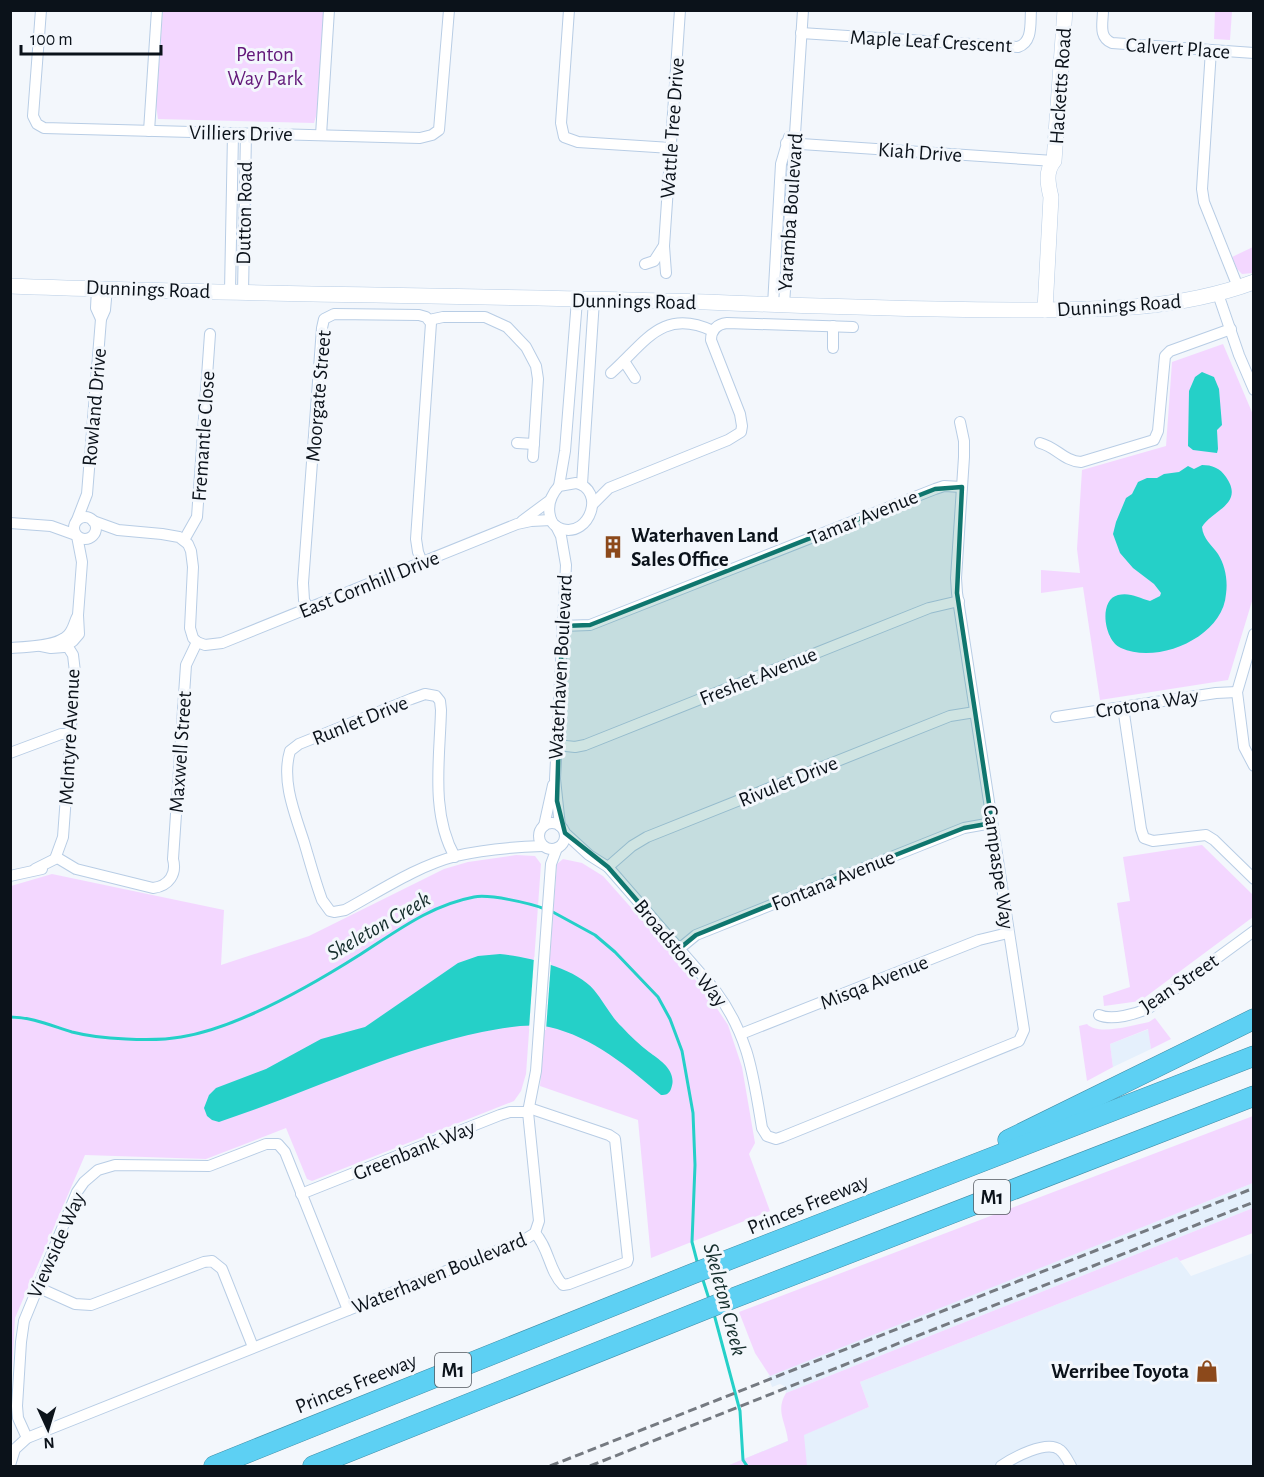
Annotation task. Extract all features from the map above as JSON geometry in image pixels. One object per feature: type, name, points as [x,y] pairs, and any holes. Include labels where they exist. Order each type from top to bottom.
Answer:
[{"type":"highway","points":[[926,1183],[1056,1115],[1170,1062],[1254,1019]]},
{"type":"highway","name":"Princes Freeway","points":[[214,1467],[692,1274],[1254,1056]]},
{"type":"highway","name":"M1","points":[[313,1467],[731,1299],[1254,1096]]},
{"type":"street","name":"Villiers Drive","points":[[40,10],[33,116],[37,124],[48,129],[420,138],[432,135],[439,130],[448,10]]},
{"type":"street","points":[[149,131],[158,10]]},
{"type":"street","points":[[321,135],[329,10]]},
{"type":"street","points":[[569,10],[561,123],[563,136],[578,142],[671,148]]},
{"type":"street","name":"Wattle Tree Drive","points":[[666,273],[664,246],[680,10]]},
{"type":"street","name":"Yaramba Boulevard","points":[[779,305],[802,10]]},
{"type":"street","name":"Maple Leaf Crescent","points":[[801,33],[1018,47],[1026,43],[1029,38],[1031,10]]},
{"type":"street","name":"Hacketts Road","points":[[1045,310],[1051,197],[1058,185],[1059,168],[1054,161],[1065,10]]},
{"type":"street","name":"Calvert Place","points":[[1104,10],[1102,32],[1104,39],[1112,43],[1254,53]]},
{"type":"street","points":[[1211,50],[1202,189],[1204,202],[1239,287]]},
{"type":"street","name":"Dutton Road","points":[[233,134],[236,292]]},
{"type":"street","name":"Dutton Road","points":[[236,292],[246,134]]},
{"type":"street","name":"Kiah Drive","points":[[791,143],[1054,161]]},
{"type":"street","points":[[645,264],[658,258],[664,246]]},
{"type":"street","name":"Dunnings Road","points":[[10,286],[920,310],[1045,310],[1141,308],[1214,295],[1254,282]]},
{"type":"street","name":"Rowland Drive","points":[[93,521],[87,494],[101,319],[105,310],[102,288]]},
{"type":"street","points":[[1214,295],[1254,390]]},
{"type":"street","points":[[577,300],[565,451],[559,486],[549,501],[553,523],[570,530],[586,522],[593,504],[609,488],[735,437],[742,429],[740,414],[712,345],[713,331],[719,325],[727,323],[853,327]]},
{"type":"street","points":[[593,504],[591,494],[585,486],[594,300]]},
{"type":"street","name":"Moorgate Street","points":[[308,608],[304,600],[303,583],[322,323],[328,316],[339,313],[419,315],[429,320]]},
{"type":"street","points":[[422,562],[416,539],[432,335],[429,320],[443,317],[485,317],[507,327],[526,346],[536,366],[538,379],[533,457]]},
{"type":"street","points":[[611,373],[652,335],[669,324],[692,323],[713,331]]},
{"type":"street","points":[[833,326],[833,348]]},
{"type":"street","points":[[1040,444],[1052,447],[1070,460],[1081,462],[1154,440],[1158,431],[1165,356],[1170,351],[1228,330]]},
{"type":"street","name":"Fremantle Close","points":[[186,538],[197,517],[210,334]]},
{"type":"street","points":[[624,361],[635,378]]},
{"type":"street","name":"Campaspe Way","points":[[767,1137],[776,1139],[782,1137],[1019,1041],[1024,1030],[956,578],[964,449],[960,422]]},
{"type":"street","points":[[517,442],[534,444]]},
{"type":"street","points":[[559,486],[569,483],[609,488]]},
{"type":"street","name":"Tamar Avenue","points":[[562,626],[590,625],[935,489],[944,486],[962,487]]},
{"type":"street","name":"Rowland Drive","points":[[76,520],[87,494]]},
{"type":"street","name":"East Cornhill Drive","points":[[517,524],[549,501]]},
{"type":"street","points":[[51,526],[85,517],[118,530],[162,534],[177,532],[195,543],[197,550],[184,634],[196,645]]},
{"type":"street","points":[[10,648],[65,642],[71,632],[78,615],[82,562],[74,529],[76,520]]},
{"type":"street","points":[[82,562],[96,527],[93,521]]},
{"type":"street","name":"East Cornhill Drive","points":[[196,645],[208,650],[517,524],[531,521],[553,523]]},
{"type":"street","points":[[10,523],[51,526],[86,539],[93,535],[118,530]]},
{"type":"street","name":"Waterhaven Boulevard","points":[[553,523],[561,536],[565,555],[555,779],[563,829]]},
{"type":"street","name":"Waterhaven Boulevard","points":[[565,555],[578,528]]},
{"type":"street","name":"Freshet Avenue","points":[[556,746],[585,745],[918,612],[943,603],[959,601]]},
{"type":"street","points":[[1254,634],[1250,660],[1237,692],[1244,747],[1254,766]]},
{"type":"street","name":"McIntyre Avenue","points":[[58,859],[64,850],[75,672],[74,661],[65,642]]},
{"type":"street","name":"Maxwell Street","points":[[58,859],[76,869],[153,888],[167,882],[173,873],[172,859],[186,665],[196,645]]},
{"type":"street","name":"Crotona Way","points":[[1056,717],[1216,693],[1237,692]]},
{"type":"street","name":"Runlet Drive","points":[[425,694],[436,696],[440,701],[441,710],[439,794],[442,819],[450,849],[455,857],[430,865],[345,910],[330,911],[322,900],[294,816],[288,758],[292,749],[299,744],[411,699],[425,694]]},
{"type":"street","points":[[1122,707],[1144,838],[1153,841],[1206,835],[1254,879]]},
{"type":"street","name":"Rivulet Drive","points":[[608,867],[632,846],[647,837],[950,716],[975,712]]},
{"type":"street","points":[[10,753],[61,734],[70,734]]},
{"type":"street","name":"Waterhaven Boulevard","points":[[542,829],[555,779]]},
{"type":"street","points":[[455,857],[512,847],[558,848],[564,842],[563,829],[553,823],[512,847]]},
{"type":"street","name":"Fontana Avenue","points":[[679,949],[696,935],[837,878],[964,828],[992,823]]},
{"type":"street","points":[[542,829],[540,840],[544,846]]},
{"type":"street","name":"Broadstone Way","points":[[563,829],[589,855],[608,867],[727,1006],[741,1034],[753,1070],[762,1128],[767,1137]]},
{"type":"street","name":"Waterhaven Boulevard","points":[[544,846],[551,864]]},
{"type":"street","name":"Waterhaven Boulevard","points":[[27,1438],[524,1240],[535,1233],[538,1221],[528,1110],[535,1078],[551,864],[558,848]]},
{"type":"street","name":"Broadstone Way","points":[[558,848],[589,855]]},
{"type":"street","points":[[10,876],[57,864],[58,859]]},
{"type":"street","name":"Jean Street","points":[[1099,1015],[1106,1017],[1135,1013],[1149,1008],[1254,931]]},
{"type":"street","name":"Misqa Avenue","points":[[741,1034],[979,940],[1008,933]]},
{"type":"street","points":[[528,1110],[609,1135],[616,1143],[628,1259],[627,1262],[566,1285],[560,1283],[544,1244],[535,1233]]},
{"type":"street","name":"Greenbank Way","points":[[301,1194],[500,1115],[528,1110]]},
{"type":"street","name":"Viewside Way","points":[[27,1438],[17,1410],[21,1342],[26,1314],[77,1192],[92,1175],[105,1167],[125,1164],[209,1166],[266,1144],[278,1144],[285,1152],[348,1310]]},
{"type":"street","points":[[37,1287],[75,1304],[91,1305],[212,1261],[222,1269],[254,1347]]},
{"type":"street","points":[[10,1465],[15,1449],[27,1438]]},
{"type":"street","points":[[1001,1467],[1015,1458],[1045,1446],[1053,1446],[1060,1450],[1071,1467]]},
{"type":"highlighted area","points":[[962,487],[957,593],[992,823],[964,828],[837,878],[696,935],[679,949],[608,867],[565,833],[557,801],[562,626],[590,625],[935,489]]},
{"type":"shaded area","points":[[1149,1029],[1151,1049],[1113,1067],[1110,1044]]},
{"type":"shaded area","points":[[1253,1183],[1253,1208],[786,1393],[784,1386],[780,1384],[772,1387],[768,1376]]},
{"type":"shaded area","points":[[1253,1253],[1253,1466],[727,1466],[869,1407],[860,1382],[1177,1257],[1191,1276]]},
{"type":"green space","name":"Penton Way Park","points":[[163,11],[324,11],[317,113],[314,123],[158,119],[156,105]]},
{"type":"green space","points":[[1215,11],[1232,11],[1230,40],[1214,39]]},
{"type":"green space","points":[[1253,247],[1253,273],[1242,274],[1232,257]]},
{"type":"green space","points":[[1223,344],[1254,417],[1253,598],[1228,680],[1100,700],[1083,587],[1041,593],[1041,570],[1080,573],[1077,549],[1082,470],[1166,446],[1172,362]]},
{"type":"green space","points":[[1202,845],[1253,895],[1253,917],[1140,1001],[1104,1006],[1103,996],[1130,987],[1117,903],[1130,901],[1123,857]]},
{"type":"green space","points":[[516,855],[535,856],[541,864],[526,1074],[521,1091],[514,1101],[312,1181],[307,1179],[286,1128],[206,1159],[85,1155],[15,1318],[11,1388],[11,886],[52,874],[224,910],[221,965],[309,936],[444,869],[468,862]]},
{"type":"green space","points":[[563,859],[582,863],[603,876],[706,992],[728,1025],[742,1067],[755,1143],[749,1154],[770,1211],[651,1258],[638,1120],[540,1086],[557,864]]},
{"type":"green space","points":[[1155,1018],[1171,1039],[1151,1049],[1148,1029],[1110,1044],[1113,1067],[1087,1081],[1079,1026],[1087,1024],[1099,1029],[1116,1029],[1149,1022]]},
{"type":"green space","points":[[1253,1116],[1253,1183],[770,1376],[755,1353],[739,1312]]},
{"type":"green space","points":[[1253,1208],[1253,1233],[1180,1261],[1177,1257],[860,1382],[869,1407],[804,1435],[807,1466],[727,1466],[788,1441],[781,1411],[786,1393]]},
{"type":"water","points":[[1202,372],[1214,377],[1219,389],[1222,425],[1217,430],[1217,453],[1193,450],[1188,446],[1189,391],[1195,377]]},
{"type":"water","points":[[1202,465],[1218,469],[1231,486],[1232,494],[1225,506],[1202,527],[1224,568],[1227,589],[1222,609],[1214,623],[1186,644],[1153,653],[1121,648],[1115,644],[1107,629],[1106,612],[1112,598],[1127,594],[1150,601],[1160,596],[1161,593],[1120,553],[1113,534],[1126,498],[1132,494],[1138,482],[1147,478],[1157,478],[1164,474],[1179,472],[1188,466],[1194,469]]},
{"type":"water","points":[[500,954],[551,965],[586,982],[618,1023],[667,1067],[673,1083],[669,1092],[661,1095],[609,1054],[580,1038],[549,1027],[524,1026],[482,1032],[415,1050],[219,1122],[207,1116],[204,1108],[209,1095],[216,1088],[266,1069],[321,1039],[365,1027],[458,963],[478,956]]},
{"type":"pier","points":[[534,957],[551,962],[546,1030],[529,1029]]},
{"type":"waterway","name":"Skeleton Creek","points":[[10,1017],[34,1020],[72,1032],[96,1036],[126,1039],[181,1037],[226,1025],[274,1004],[342,966],[415,920],[443,906],[481,896],[530,904],[545,909]]},
{"type":"waterway","name":"Skeleton Creek","points":[[551,911],[595,935],[615,952],[658,997],[670,1019],[682,1051],[693,1113],[695,1165],[692,1242],[698,1265]]},
{"type":"waterway","name":"Skeleton Creek","points":[[702,1277],[709,1299]]},
{"type":"waterway","name":"Skeleton Creek","points":[[714,1314],[740,1411],[743,1460],[747,1466]]},
{"type":"railway","points":[[550,1466],[1254,1188]]},
{"type":"railway","points":[[590,1466],[1254,1202]]},
{"type":"place","name":"Waterhaven Land Sales Office","points":[[613,547]]},
{"type":"place","name":"Werribee Toyota","points":[[1207,1371]]}]
